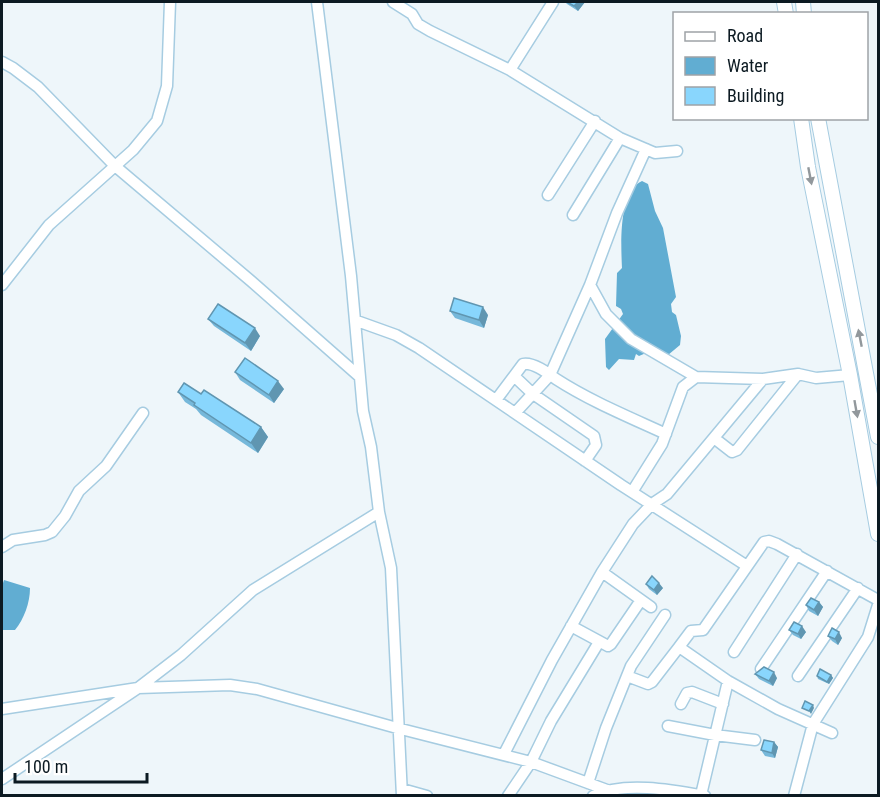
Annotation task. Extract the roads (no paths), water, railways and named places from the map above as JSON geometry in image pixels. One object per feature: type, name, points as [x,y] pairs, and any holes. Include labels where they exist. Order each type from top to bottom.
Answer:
[{"type":"main road","points":[[801,120],[808,167],[879,534]]},
{"type":"main road","points":[[818,120],[873,377],[879,437]]},
{"type":"street","points":[[2,285],[49,225],[133,150],[157,121],[167,86],[170,2]]},
{"type":"street","points":[[317,2],[357,321],[360,377],[379,512],[391,568],[396,631],[397,728],[402,792],[427,795]]},
{"type":"street","points":[[393,2],[412,14],[418,24],[510,70],[620,138],[655,153],[677,151]]},
{"type":"street","points":[[510,70],[552,2]]},
{"type":"street","points":[[2,62],[38,87],[115,166],[360,377]]},
{"type":"street","points":[[548,195],[595,121]]},
{"type":"street","points":[[573,215],[620,138]]},
{"type":"street","points":[[515,413],[550,375],[646,149]]},
{"type":"street","points":[[590,285],[606,314],[631,339],[696,377],[763,379],[798,374],[816,378],[850,375]]},
{"type":"street","points":[[357,321],[396,335],[419,348],[585,461],[747,566]]},
{"type":"street","points":[[496,400],[525,363],[550,375],[578,393],[666,434]]},
{"type":"street","points":[[714,438],[732,452],[737,450],[798,374]]},
{"type":"street","points":[[514,376],[533,394],[594,436],[596,445],[585,461]]},
{"type":"street","points":[[632,492],[662,444],[683,387],[696,377]]},
{"type":"street","points":[[504,754],[571,626],[633,524],[652,504],[667,494],[763,379]]},
{"type":"street","points":[[2,548],[13,540],[52,532],[65,516],[79,491],[106,466],[143,413]]},
{"type":"street","points":[[2,778],[138,688],[181,655],[253,590],[379,512]]},
{"type":"street","points":[[627,676],[648,684],[652,682],[691,631],[703,630],[764,542],[769,541],[797,555],[879,600]]},
{"type":"street","points":[[734,651],[797,555]]},
{"type":"street","points":[[761,669],[827,571]]},
{"type":"street","points":[[602,572],[651,607]]},
{"type":"street","points":[[798,676],[858,588]]},
{"type":"street","points":[[571,626],[608,646],[641,600]]},
{"type":"street","points":[[794,795],[813,724],[868,637],[879,604]]},
{"type":"street","points":[[588,783],[606,728],[631,666],[665,615]]},
{"type":"street","points":[[508,795],[531,762],[551,721],[599,642]]},
{"type":"street","points":[[679,647],[728,681],[778,709],[832,733]]},
{"type":"street","points":[[593,795],[607,790],[640,788],[703,795],[728,681]]},
{"type":"street","points":[[2,709],[138,688],[230,685],[257,689],[397,728],[504,754],[607,790]]},
{"type":"street","points":[[681,704],[687,693],[692,692],[723,704]]},
{"type":"street","points":[[668,726],[754,740]]},
{"type":"water","points":[[642,181],[648,184],[655,211],[663,228],[676,297],[671,304],[672,312],[676,315],[681,336],[680,345],[668,355],[646,353],[639,356],[636,354],[634,360],[619,359],[609,370],[606,367],[605,339],[623,314],[616,306],[617,273],[622,268],[621,246],[625,207],[634,187]]},
{"type":"water","points":[[4,580],[30,588],[26,610],[15,630],[2,630]]}]
